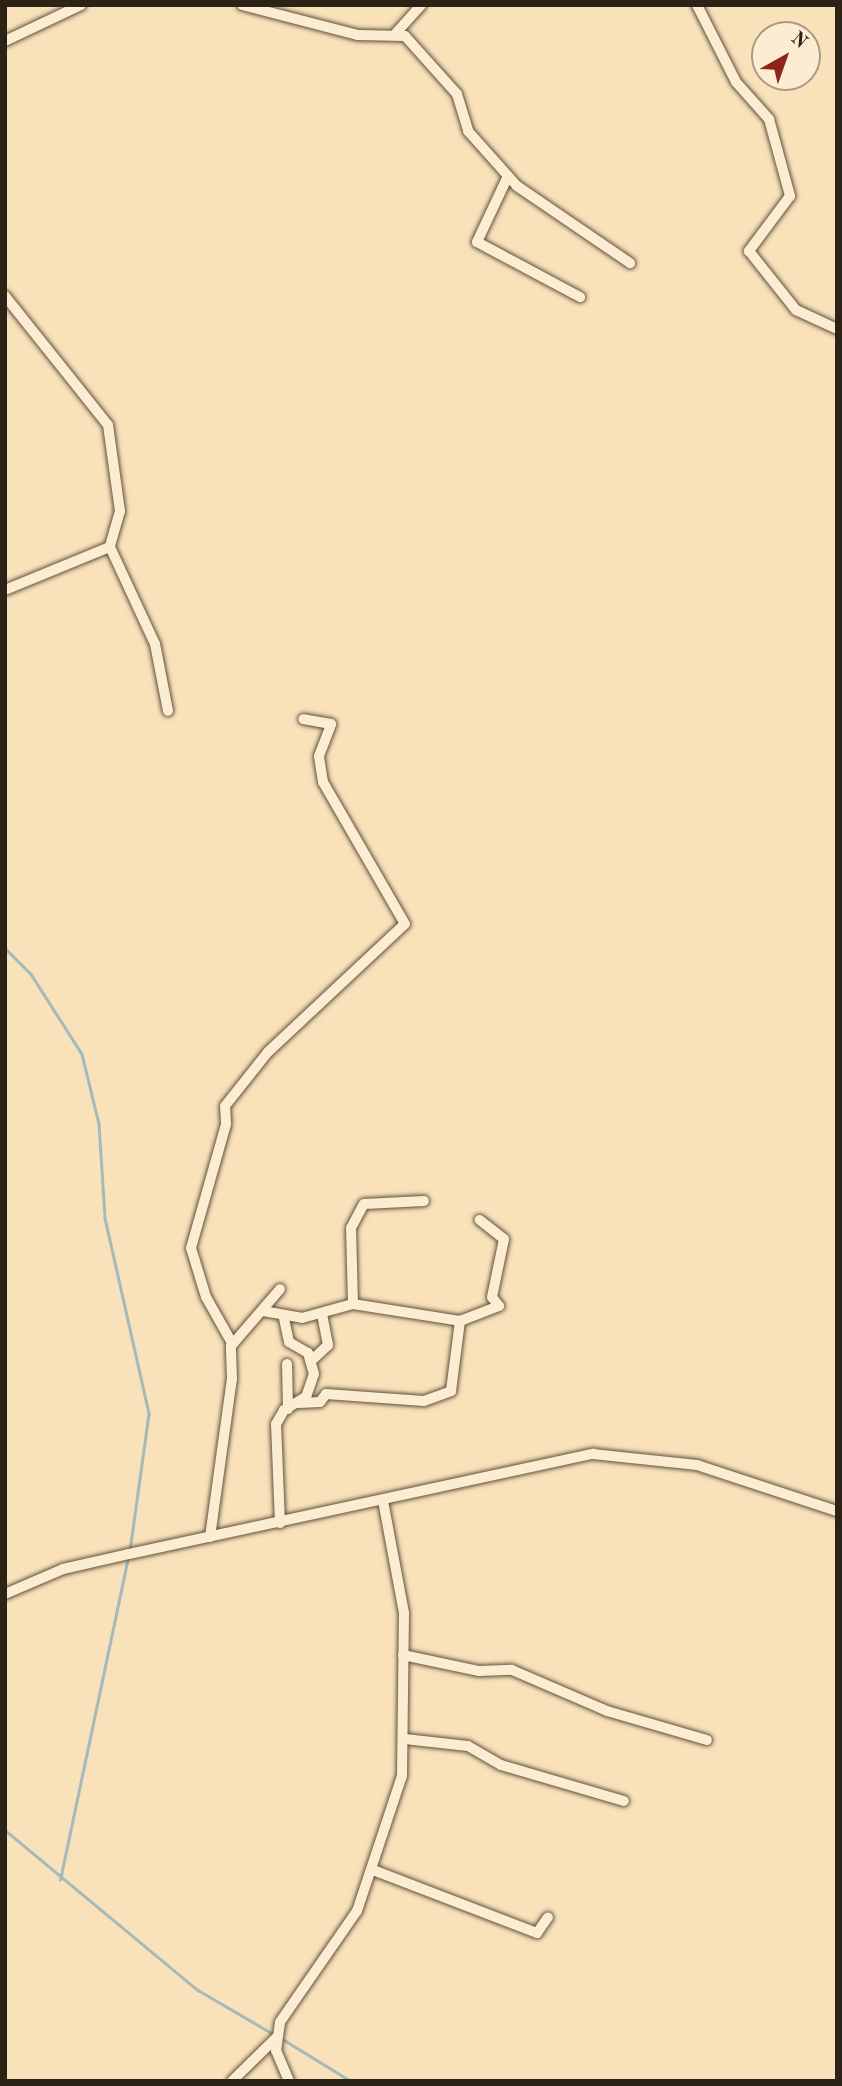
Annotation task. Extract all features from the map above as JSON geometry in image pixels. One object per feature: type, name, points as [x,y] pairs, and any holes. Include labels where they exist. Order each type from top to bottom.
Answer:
[{"type":"street","points":[[5,41],[81,5]]},
{"type":"street","points":[[242,5],[358,35],[396,33],[421,5]]},
{"type":"street","points":[[697,5],[736,82],[769,119],[790,196],[749,251],[796,310],[837,329]]},
{"type":"street","points":[[396,33],[457,94],[468,131],[508,176],[630,263]]},
{"type":"street","points":[[508,176],[477,242],[580,297]]},
{"type":"street","points":[[5,296],[108,425],[120,511],[110,547],[155,644],[168,711]]},
{"type":"street","points":[[5,590],[110,547]]},
{"type":"street","points":[[210,1537],[232,1343],[206,1297],[191,1248],[226,1124],[226,1106],[268,1052],[405,924],[323,782],[319,756],[331,724],[303,719]]},
{"type":"street","points":[[353,1304],[351,1228],[364,1204],[424,1201]]},
{"type":"street","points":[[263,1311],[284,1320],[322,1315],[353,1304],[460,1321],[499,1306],[492,1297],[504,1239],[480,1220]]},
{"type":"street","points":[[232,1343],[280,1289]]},
{"type":"street","points":[[312,1360],[328,1345],[322,1315]]},
{"type":"street","points":[[284,1320],[289,1342],[312,1360],[314,1374],[299,1404]]},
{"type":"street","points":[[288,1409],[299,1404],[320,1402],[326,1394],[424,1401],[451,1391],[460,1321]]},
{"type":"street","points":[[280,1523],[274,1436],[288,1409],[287,1364]]},
{"type":"street","points":[[5,1594],[63,1569],[383,1501],[553,1460],[642,1455],[761,1482],[837,1511]]},
{"type":"street","points":[[232,2081],[276,2038],[285,2009],[334,1947],[373,1870],[397,1798],[405,1738],[401,1572],[383,1501]]},
{"type":"street","points":[[403,1655],[479,1671],[512,1670],[607,1711],[707,1740]]},
{"type":"street","points":[[405,1738],[468,1746],[500,1765],[624,1801]]},
{"type":"street","points":[[373,1870],[537,1933],[548,1917]]},
{"type":"street","points":[[276,2038],[289,2081]]},
{"type":"waterway","points":[[5,948],[31,974],[82,1054],[99,1124],[105,1218],[149,1414],[130,1551]]},
{"type":"waterway","points":[[60,1880],[128,1558]]},
{"type":"waterway","points":[[5,1830],[198,1990],[275,2035]]},
{"type":"waterway","points":[[281,2038],[351,2081]]}]
